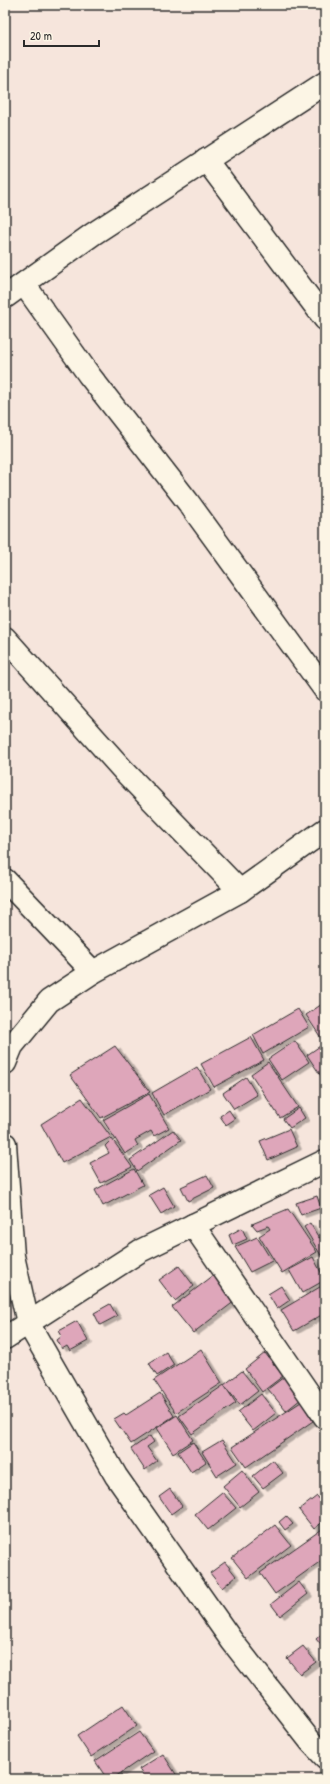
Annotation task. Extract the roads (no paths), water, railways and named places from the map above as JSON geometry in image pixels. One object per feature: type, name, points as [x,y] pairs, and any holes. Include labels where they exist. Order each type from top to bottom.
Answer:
[{"type":"street","points":[[5,297],[93,234],[325,83]]},
{"type":"street","points":[[206,160],[325,319]]},
{"type":"street","points":[[24,284],[89,375],[188,502],[325,690]]},
{"type":"street","points":[[5,638],[124,771],[240,892]]},
{"type":"street","points":[[8,1053],[49,1002],[93,972],[240,892],[325,830]]},
{"type":"street","points":[[5,880],[93,972]]},
{"type":"street","points":[[5,1144],[13,1256],[28,1323],[116,1476],[232,1641],[311,1742],[325,1757]]},
{"type":"street","points":[[5,1338],[140,1251],[325,1161]]},
{"type":"street","points":[[193,1225],[325,1417]]}]
